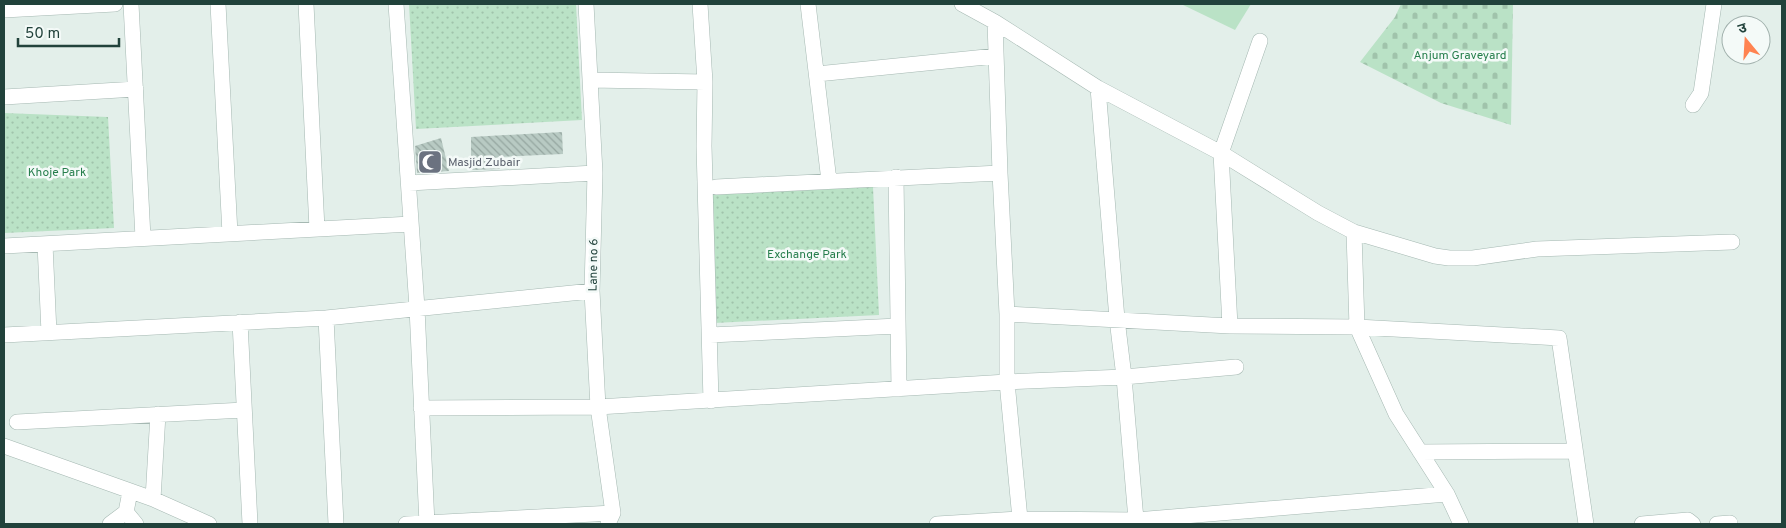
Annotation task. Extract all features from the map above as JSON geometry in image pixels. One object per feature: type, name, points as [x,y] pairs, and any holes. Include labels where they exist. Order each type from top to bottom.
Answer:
[{"type":"street","points":[[4,10],[35,6],[115,4]]},
{"type":"street","points":[[131,4],[143,238]]},
{"type":"street","points":[[218,4],[230,234]]},
{"type":"street","points":[[306,4],[317,229]]},
{"type":"street","points":[[396,4],[417,308],[420,408],[427,524]]},
{"type":"street","name":"Lane no 6","points":[[586,4],[595,173],[592,291],[598,408],[611,518]]},
{"type":"street","points":[[700,4],[705,82],[704,146],[711,401]]},
{"type":"street","points":[[808,4],[829,181]]},
{"type":"street","points":[[962,4],[995,22],[1098,88],[1221,153],[1318,213],[1354,232],[1435,256],[1449,258],[1473,258],[1537,249],[1732,242]]},
{"type":"street","points":[[1693,105],[1701,93],[1714,4]]},
{"type":"street","points":[[995,22],[1007,314],[1007,382],[1023,522]]},
{"type":"street","points":[[1230,326],[1221,153],[1260,40]]},
{"type":"street","points":[[817,74],[996,56]]},
{"type":"street","points":[[590,80],[705,82]]},
{"type":"street","points":[[1098,88],[1136,520]]},
{"type":"street","points":[[4,97],[136,89]]},
{"type":"street","points":[[409,183],[595,173]]},
{"type":"street","points":[[716,187],[1000,173]]},
{"type":"street","points":[[896,177],[899,388]]},
{"type":"street","points":[[4,246],[411,224]]},
{"type":"street","points":[[1354,232],[1356,327],[1396,414],[1447,494],[1462,524]]},
{"type":"street","points":[[45,244],[50,333]]},
{"type":"street","points":[[4,335],[326,318],[592,291]]},
{"type":"street","points":[[1007,314],[1230,326],[1356,327],[1559,338],[1586,524]]},
{"type":"street","points":[[326,318],[336,524]]},
{"type":"street","points":[[240,322],[250,524]]},
{"type":"street","points":[[710,335],[898,326]]},
{"type":"street","points":[[420,408],[598,408],[899,388],[1124,377],[1236,367]]},
{"type":"street","points":[[17,422],[244,410]]},
{"type":"street","points":[[153,499],[158,414]]},
{"type":"street","points":[[4,446],[153,499],[209,524]]},
{"type":"street","points":[[1420,452],[1575,451]]},
{"type":"street","points":[[110,524],[126,512],[130,492]]},
{"type":"street","points":[[937,524],[1136,520],[1447,494]]},
{"type":"street","points":[[126,512],[136,524]]},
{"type":"street","points":[[406,524],[611,518]]},
{"type":"street","points":[[1642,524],[1688,520],[1693,524]]},
{"type":"green space","points":[[409,4],[576,4],[582,120],[416,129]]},
{"type":"green space","points":[[1181,4],[1251,4],[1235,30]]},
{"type":"green space","name":"Anjum Graveyard","points":[[1401,4],[1513,4],[1511,125],[1441,103],[1360,62],[1395,17]]},
{"type":"green space","name":"Khoje Park","points":[[4,113],[108,117],[114,228],[4,233]]},
{"type":"green space","name":"Exchange Park","points":[[873,187],[879,315],[714,323],[707,195]]},
{"type":"building","points":[[562,132],[563,154],[500,157],[500,169],[471,170],[471,137]]},
{"type":"building","name":"Masjid Zubair","points":[[441,138],[449,171],[417,173],[415,146]]},
{"type":"place","name":"Masjid Zubair","points":[[430,162]]}]
